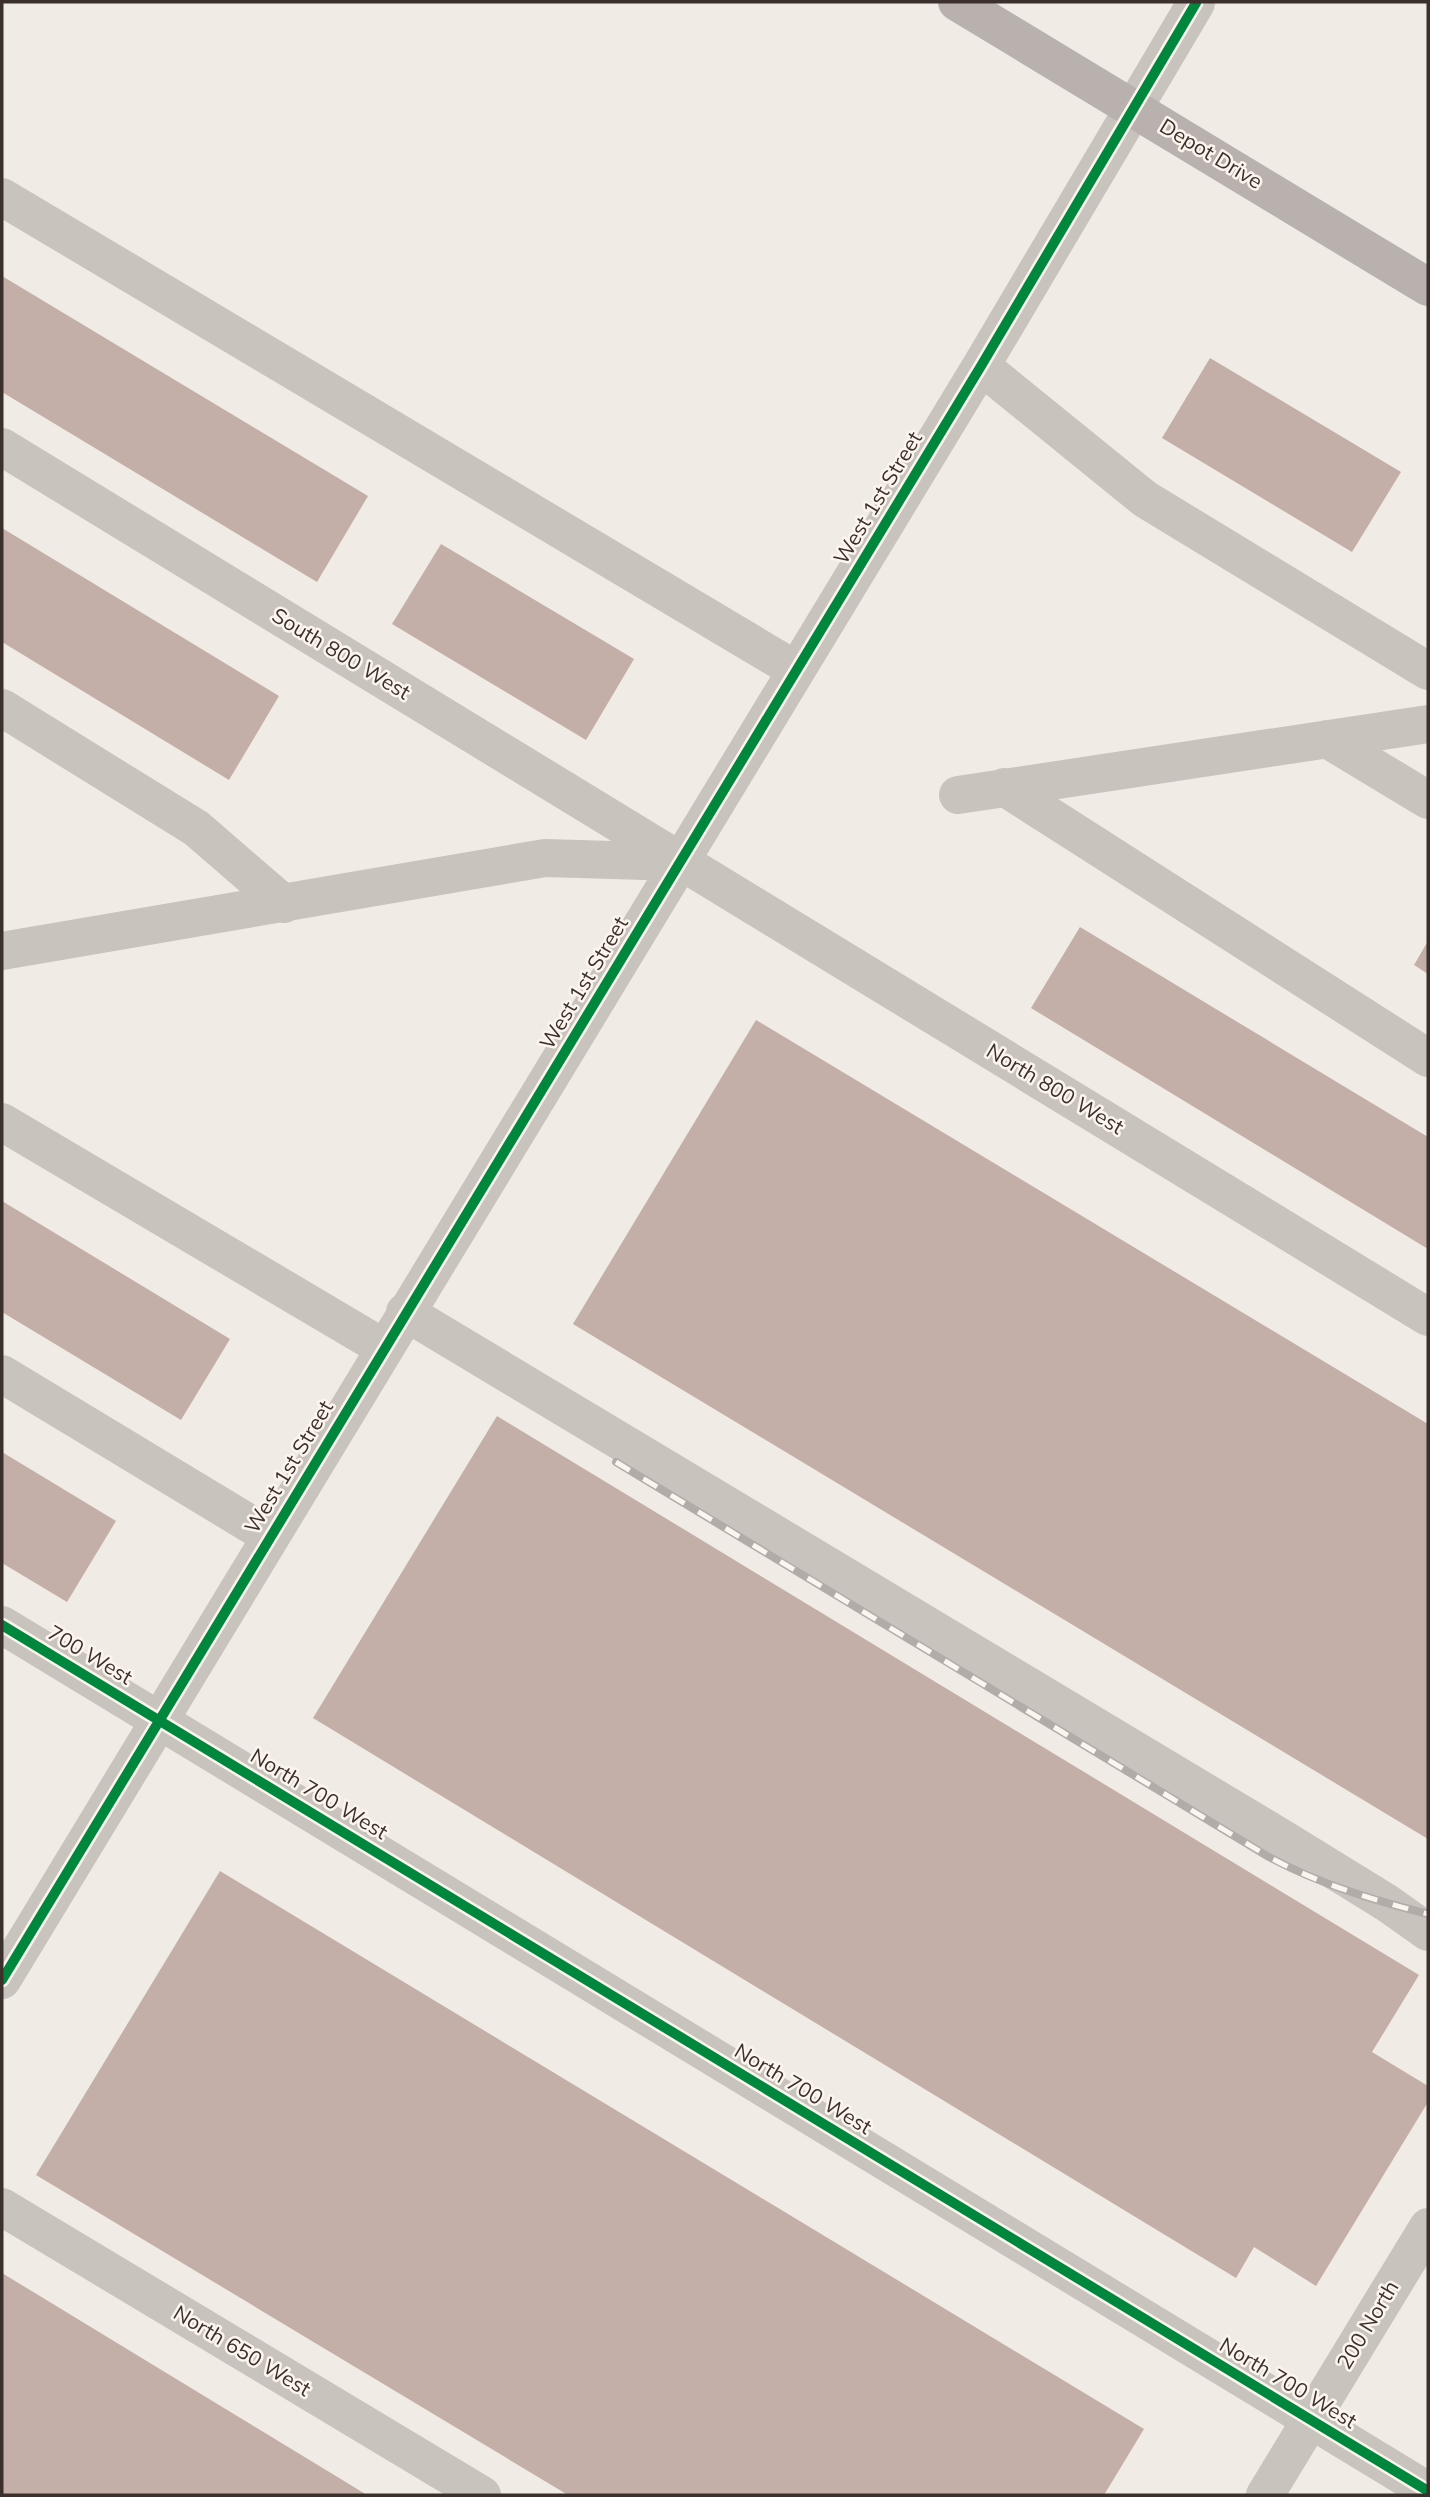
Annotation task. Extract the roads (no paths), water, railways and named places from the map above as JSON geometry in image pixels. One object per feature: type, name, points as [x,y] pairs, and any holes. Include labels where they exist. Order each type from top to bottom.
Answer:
[{"type":"main road","name":"Depot Drive","points":[[957,2],[1428,287]]},
{"type":"street","name":"West 1st Street","points":[[2,1980],[981,366],[1196,4]]},
{"type":"street","points":[[2,197],[796,670]]},
{"type":"street","points":[[981,366],[1145,499],[1428,671]]},
{"type":"street","name":"South 800 West","points":[[2,447],[681,862]]},
{"type":"street","points":[[2,708],[196,828],[284,904]]},
{"type":"street","points":[[958,795],[1428,724]]},
{"type":"street","points":[[1327,739],[1428,800]]},
{"type":"street","points":[[1004,787],[1428,1058]]},
{"type":"street","points":[[2,951],[545,858],[681,862]]},
{"type":"street","name":"North 800 West","points":[[681,862],[1428,1317]]},
{"type":"street","points":[[2,1122],[384,1348]]},
{"type":"street","points":[[405,1312],[1285,1840],[1387,1903],[1428,1932]]},
{"type":"street","points":[[2,1374],[270,1536]]},
{"type":"street","name":"700 West","points":[[2,1625],[158,1719]]},
{"type":"street","name":"North 700 West","points":[[158,1719],[1428,2491]]},
{"type":"street","name":"North 650 West","points":[[2,2207],[482,2495]]},
{"type":"street","name":"200 North","points":[[1265,2495],[1428,2227]]},
{"type":"railway","points":[[616,1462],[1269,1857],[1347,1890],[1428,1914]]}]
